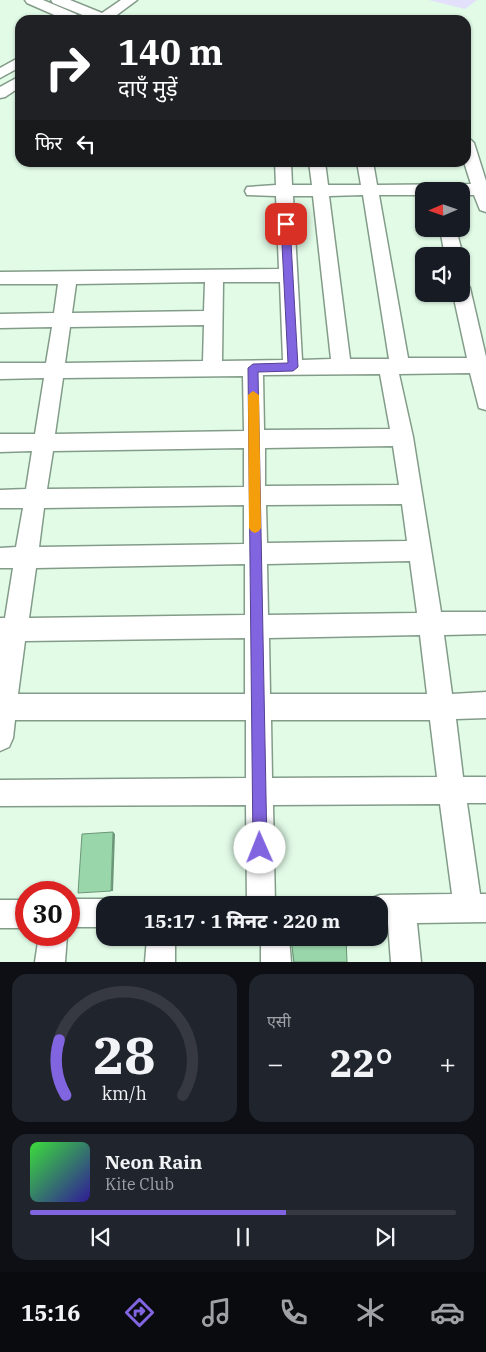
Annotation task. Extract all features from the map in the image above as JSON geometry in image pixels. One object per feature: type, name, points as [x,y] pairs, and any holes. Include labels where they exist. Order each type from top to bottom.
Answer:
[{"type":"street","points":[[32,0],[67,15]]},
{"type":"street","points":[[58,0],[95,15]]},
{"type":"street","points":[[109,15],[130,0]]},
{"type":"street","points":[[0,74],[15,64]]},
{"type":"street","points":[[0,94],[15,84]]},
{"type":"street","points":[[471,156],[484,189],[486,206]]},
{"type":"street","points":[[283,167],[293,367]]},
{"type":"street","points":[[318,167],[341,367]]},
{"type":"street","points":[[366,167],[402,437],[421,552],[451,791],[477,908],[390,909],[406,962]]},
{"type":"street","points":[[470,189],[484,189]]},
{"type":"street","points":[[253,191],[415,190]]},
{"type":"street","points":[[0,278],[288,275]]},
{"type":"street","points":[[212,368],[214,276]]},
{"type":"street","points":[[0,738],[7,630],[27,557],[68,278]]},
{"type":"street","points":[[465,302],[482,365],[486,402]]},
{"type":"street","points":[[0,321],[212,318]]},
{"type":"street","points":[[0,370],[482,365]]},
{"type":"street","points":[[253,368],[261,896]]},
{"type":"street","points":[[0,443],[402,437]]},
{"type":"street","points":[[0,498],[412,494]]},
{"type":"street","points":[[0,558],[421,552]]},
{"type":"street","points":[[7,630],[486,623]]},
{"type":"street","points":[[2,707],[440,707],[486,704]]},
{"type":"street","points":[[0,793],[486,790]]},
{"type":"street","points":[[80,913],[96,913]]},
{"type":"street","points":[[0,914],[15,914]]},
{"type":"street","points":[[50,962],[52,946]]},
{"type":"street","points":[[160,962],[161,946]]},
{"type":"street","points":[[276,946],[276,962]]},
{"type":"shaded area","points":[[429,0],[477,0],[465,9]]},
{"type":"building","points":[[113,832],[111,891],[80,893],[79,881],[82,834]]},
{"type":"building","points":[[292,946],[346,946],[347,962],[294,962]]},
{"type":"slow traffic","points":[[253,395],[255,528]]},
{"type":"route","points":[[260,848],[253,368],[293,367],[286,224]]}]
